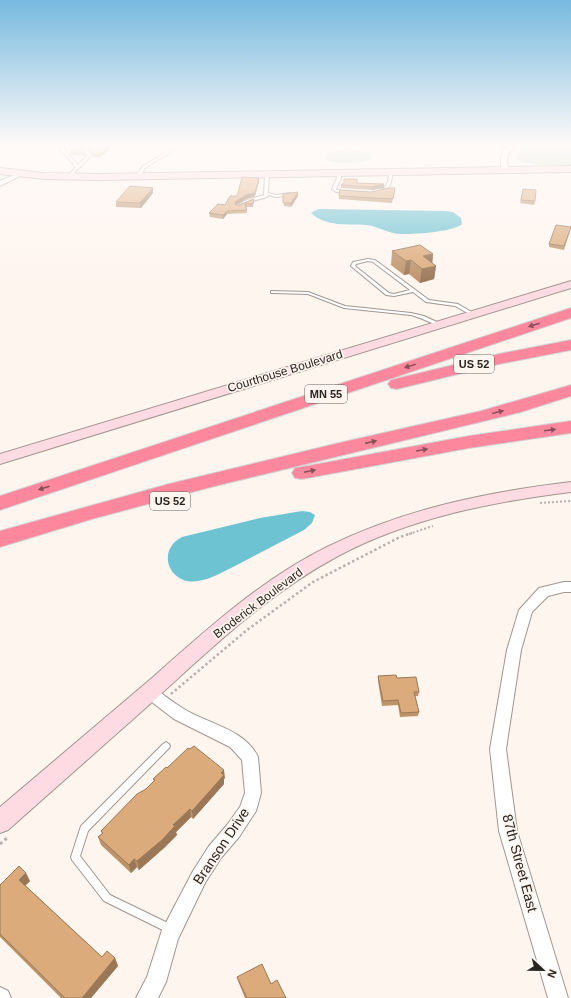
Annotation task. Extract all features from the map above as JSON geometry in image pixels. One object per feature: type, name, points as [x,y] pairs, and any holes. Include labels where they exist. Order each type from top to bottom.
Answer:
[{"type":"highway","name":"MN 55","points":[[81,476],[571,313]]},
{"type":"highway","name":"US 52","points":[[0,503],[81,476],[379,388],[499,359],[571,346]]},
{"type":"highway","points":[[0,539],[54,522],[174,489],[489,414],[571,390]]},
{"type":"highway","name":"US 52","points":[[0,546],[175,500],[334,466],[462,443],[571,427]]},
{"type":"street","name":"Courthouse Boulevard","points":[[0,459],[571,284]]},
{"type":"street","name":"Broderick Boulevard","points":[[6,828],[156,697],[247,608],[292,575],[333,552],[398,524],[455,506],[516,494],[571,487]]},
{"type":"street","name":"87th Street East","points":[[558,998],[508,831],[498,749],[514,650],[526,610],[544,592],[564,587],[571,587]]},
{"type":"street","name":"Branson Drive","points":[[146,998],[156,982],[173,930],[198,877],[215,852],[233,831],[247,811],[253,793],[250,757],[236,742],[179,714],[156,697]]},
{"type":"lane","points":[[265,192],[265,196]]},
{"type":"lane","points":[[238,206],[248,201],[265,196],[296,194]]},
{"type":"lane","points":[[414,290],[394,295],[388,294],[352,266],[354,263],[368,260],[374,261],[428,300],[456,305],[473,314]]},
{"type":"lane","points":[[273,292],[308,293],[320,296],[344,307],[411,314],[439,324]]},
{"type":"lane","points":[[166,746],[84,829],[74,857],[107,898],[173,930]]},
{"type":"path","points":[[535,504],[571,500]]},
{"type":"path","points":[[156,697],[313,582],[400,537],[436,525]]},
{"type":"path","points":[[0,844],[6,828]]},
{"type":"water","points":[[318,209],[446,211],[453,212],[461,218],[462,224],[457,227],[440,231],[418,234],[399,234],[367,225],[338,224],[323,221],[311,213]]},
{"type":"water","points":[[302,511],[310,512],[315,515],[312,523],[304,530],[212,577],[198,581],[188,581],[180,578],[169,566],[169,550],[174,543],[182,537],[260,518]]},
{"type":"building","points":[[125,192],[150,192],[140,203],[116,202]]},
{"type":"building","points":[[238,192],[255,192],[255,193],[246,195],[235,202],[236,205],[239,205],[254,199],[253,204],[245,203],[247,210],[227,211],[223,215],[209,213],[218,204],[225,205],[230,196],[237,196]]},
{"type":"building","points":[[298,192],[291,203],[283,203],[283,194]]},
{"type":"building","points":[[340,192],[394,192],[393,199],[339,196]]},
{"type":"building","points":[[523,192],[536,192],[535,201],[521,200]]},
{"type":"building","points":[[556,225],[571,227],[564,246],[549,244]]},
{"type":"building","points":[[420,245],[433,254],[423,256],[436,266],[422,269],[411,260],[406,261],[392,251]]},
{"type":"building","points":[[396,675],[397,678],[416,677],[419,692],[414,692],[419,712],[401,713],[398,700],[383,701],[378,676]]},
{"type":"building","points":[[194,746],[224,770],[221,773],[224,775],[192,811],[190,809],[173,825],[175,826],[162,840],[137,861],[134,859],[129,865],[98,837],[103,833],[101,831],[137,794],[146,789],[155,780],[153,779],[166,767],[167,768],[188,748],[190,749]]},
{"type":"building","points":[[19,866],[26,873],[19,880],[102,957],[107,951],[115,958],[82,998],[65,998],[0,934],[0,885]]},
{"type":"building","points":[[262,964],[271,984],[277,980],[286,998],[247,998],[237,977]]}]
